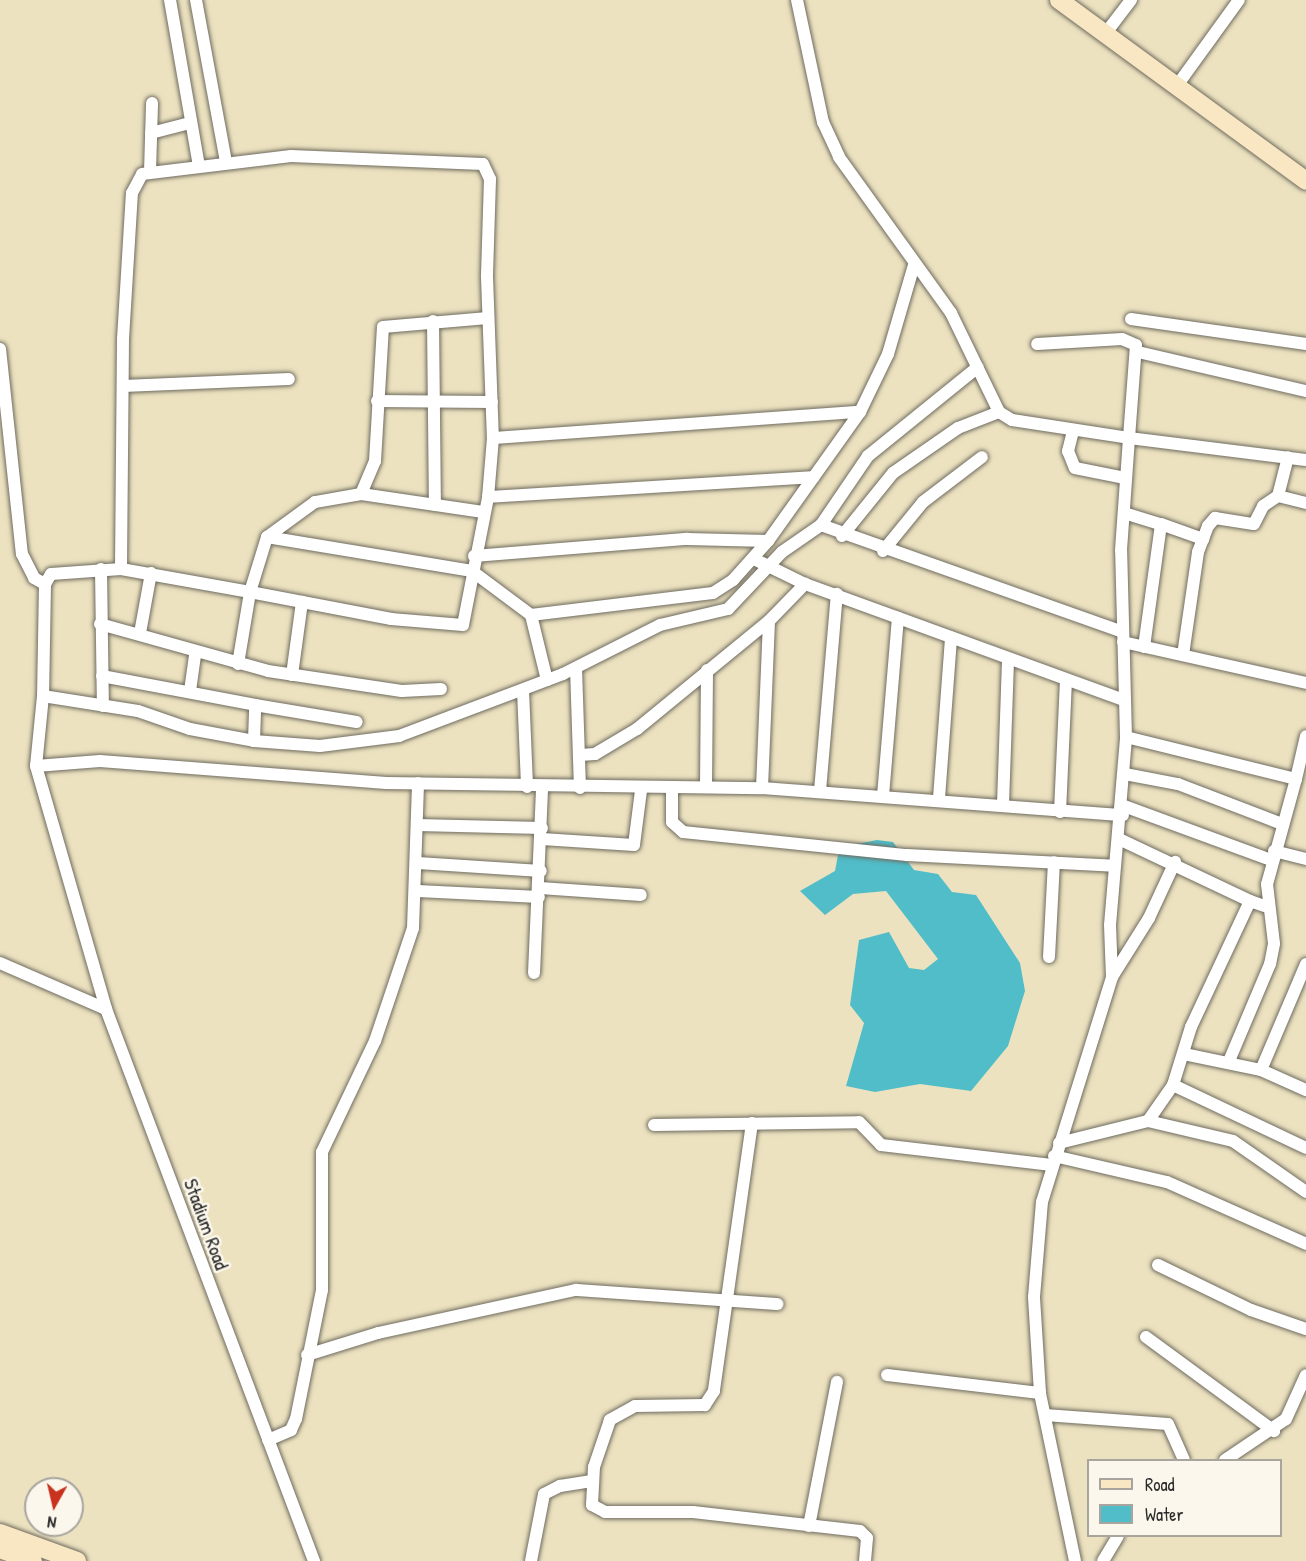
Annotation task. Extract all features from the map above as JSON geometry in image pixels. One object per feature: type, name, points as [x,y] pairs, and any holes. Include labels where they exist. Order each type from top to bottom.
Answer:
[{"type":"street","points":[[170,0],[198,167]]},
{"type":"street","points":[[196,0],[226,162]]},
{"type":"street","points":[[797,0],[824,122],[839,157],[914,265],[951,313],[999,412],[1012,420],[1073,431],[1306,460]]},
{"type":"street","points":[[1059,0],[1306,181]]},
{"type":"street","points":[[1105,34],[1131,0]]},
{"type":"street","points":[[1176,87],[1239,0]]},
{"type":"street","points":[[150,172],[152,103]]},
{"type":"street","points":[[151,133],[190,123]]},
{"type":"street","points":[[45,584],[62,571],[121,569],[302,602],[457,626],[466,621],[474,556],[488,497],[494,438],[488,318],[490,179],[483,164],[341,155],[226,162],[150,172],[137,176],[132,193],[123,386],[121,569]]},
{"type":"street","points":[[531,615],[713,593],[754,559],[860,412],[888,354],[914,265]]},
{"type":"street","points":[[361,494],[375,461],[383,327],[488,318]]},
{"type":"street","points":[[1131,319],[1306,344]]},
{"type":"street","points":[[433,321],[436,402],[435,505]]},
{"type":"street","points":[[1037,344],[1122,339],[1138,352],[1306,391]]},
{"type":"street","points":[[0,349],[22,554],[34,578],[45,584]]},
{"type":"street","points":[[1112,977],[1114,866],[1123,810],[1126,736],[1123,637],[1125,478],[1138,352]]},
{"type":"street","points":[[43,696],[103,706],[254,741],[320,746],[399,736],[547,681],[660,625],[715,616],[772,567],[788,547],[822,525],[868,456],[978,368]]},
{"type":"street","points":[[123,386],[289,379]]},
{"type":"street","points":[[377,401],[492,402]]},
{"type":"street","points":[[494,438],[860,412]]},
{"type":"street","points":[[842,536],[893,473],[958,428],[999,412]]},
{"type":"street","points":[[1073,431],[1068,451],[1075,468],[1125,478]]},
{"type":"street","points":[[884,550],[917,508],[982,457]]},
{"type":"street","points":[[1183,655],[1203,539],[1211,520],[1250,526],[1263,506],[1278,496],[1288,457]]},
{"type":"street","points":[[488,497],[813,477]]},
{"type":"street","points":[[238,664],[250,592],[267,537],[315,502],[361,494],[483,512]]},
{"type":"street","points":[[1278,496],[1306,503]]},
{"type":"street","points":[[1124,513],[1203,539]]},
{"type":"street","points":[[1144,646],[1161,524]]},
{"type":"street","points":[[822,525],[842,536],[1144,646],[1306,683]]},
{"type":"street","points":[[267,537],[472,571],[531,615],[547,681]]},
{"type":"street","points":[[474,556],[687,539],[768,542]]},
{"type":"street","points":[[754,559],[805,584],[1124,700]]},
{"type":"street","points":[[101,569],[100,624],[103,706]]},
{"type":"street","points":[[140,633],[151,573]]},
{"type":"street","points":[[45,584],[43,696],[36,766],[100,762],[418,783],[542,788],[640,790],[706,786],[762,788],[939,798],[1060,812],[1123,810],[1273,855],[1306,859]]},
{"type":"street","points":[[580,755],[620,740],[769,621],[805,584]]},
{"type":"street","points":[[820,791],[837,594]]},
{"type":"street","points":[[292,675],[302,602]]},
{"type":"street","points":[[883,796],[898,618]]},
{"type":"street","points":[[762,788],[769,621]]},
{"type":"street","points":[[100,624],[140,633],[195,654],[292,675],[402,691],[441,689]]},
{"type":"street","points":[[939,798],[951,637]]},
{"type":"street","points":[[190,691],[195,654]]},
{"type":"street","points":[[1003,804],[1008,658]]},
{"type":"street","points":[[576,668],[580,788]]},
{"type":"street","points":[[706,786],[707,670]]},
{"type":"street","points":[[102,676],[357,722]]},
{"type":"street","points":[[1060,812],[1066,680]]},
{"type":"street","points":[[523,690],[527,787]]},
{"type":"street","points":[[254,741],[255,705]]},
{"type":"street","points":[[1126,736],[1296,779]]},
{"type":"street","points":[[1229,1061],[1270,964],[1273,928],[1267,907],[1273,855],[1296,779],[1306,736]]},
{"type":"street","name":"Stadium Road","points":[[36,766],[106,1009],[272,1438],[314,1561]]},
{"type":"street","points":[[1125,774],[1178,784],[1282,824]]},
{"type":"street","points":[[272,1438],[291,1430],[326,1262],[322,1152],[389,1007],[418,891],[418,783]]},
{"type":"street","points":[[534,974],[541,871],[542,788]]},
{"type":"street","points":[[672,789],[672,822],[683,832],[907,855],[1114,866]]},
{"type":"street","points":[[417,825],[542,833],[634,845],[640,790]]},
{"type":"street","points":[[1119,839],[1174,862],[1250,901],[1267,907]]},
{"type":"street","points":[[1048,957],[1054,862]]},
{"type":"street","points":[[1075,1561],[1040,1393],[1034,1297],[1042,1202],[1053,1160],[1112,977],[1149,918],[1174,862]]},
{"type":"street","points":[[418,863],[541,871]]},
{"type":"street","points":[[418,891],[641,895]]},
{"type":"street","points":[[1148,1121],[1173,1085],[1191,1027],[1250,901]]},
{"type":"street","points":[[0,963],[106,1009]]},
{"type":"street","points":[[1261,1070],[1306,964]]},
{"type":"street","points":[[1184,1054],[1229,1061],[1261,1070],[1306,1090]]},
{"type":"street","points":[[1173,1085],[1306,1148]]},
{"type":"street","points":[[1059,1143],[1148,1121],[1233,1141],[1306,1192]]},
{"type":"street","points":[[654,1125],[859,1122],[881,1145],[1053,1160],[1167,1182],[1306,1244]]},
{"type":"street","points":[[752,1123],[730,1301],[714,1391],[705,1406],[621,1410],[605,1432],[592,1481],[592,1505],[605,1512],[693,1512],[865,1533],[865,1561]]},
{"type":"street","points":[[1158,1265],[1251,1310],[1306,1329]]},
{"type":"street","points":[[307,1356],[534,1295],[576,1290],[778,1304]]},
{"type":"street","points":[[1146,1337],[1274,1431]]},
{"type":"street","points":[[887,1375],[1040,1393]]},
{"type":"street","points":[[1228,1459],[1274,1431],[1301,1405],[1306,1375]]},
{"type":"street","points":[[809,1526],[837,1382]]},
{"type":"street","points":[[1045,1414],[1168,1424],[1183,1459]]},
{"type":"street","points":[[531,1561],[544,1494],[560,1486],[592,1481]]},
{"type":"street","points":[[0,1533],[77,1561]]},
{"type":"street","points":[[1103,1561],[1117,1537]]},
{"type":"street","points":[[0,1549],[33,1561]]},
{"type":"water","points":[[877,840],[893,842],[914,870],[938,874],[952,892],[976,895],[1020,963],[1025,991],[1008,1046],[971,1091],[920,1084],[875,1092],[846,1086],[864,1023],[850,1005],[859,940],[889,932],[909,968],[924,970],[938,959],[886,891],[853,894],[825,915],[800,891],[835,871],[838,855],[851,845]]}]
